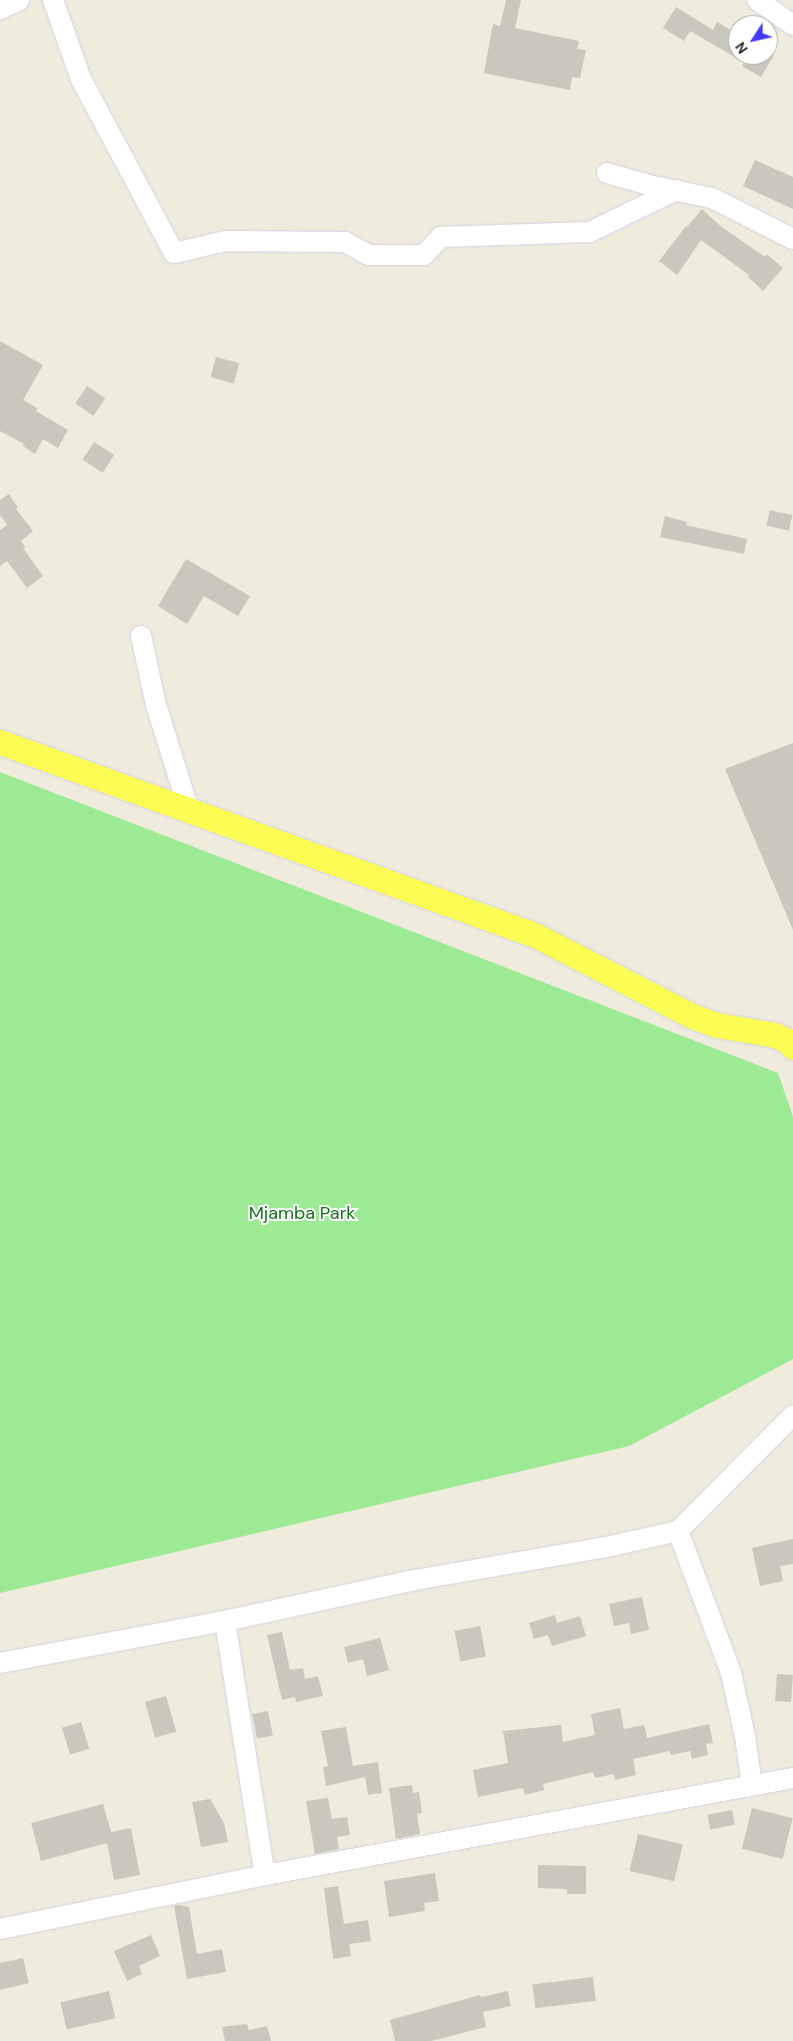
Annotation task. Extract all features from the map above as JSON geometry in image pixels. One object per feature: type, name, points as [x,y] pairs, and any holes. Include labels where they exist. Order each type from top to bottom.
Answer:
[{"type":"main road","points":[[0,742],[535,934],[692,1016],[717,1024],[775,1035],[791,1042]]},
{"type":"street","points":[[0,9],[19,0]]},
{"type":"street","points":[[53,0],[81,79],[174,253],[226,241],[246,241],[345,242],[368,255],[424,255],[440,237],[590,232],[676,190]]},
{"type":"street","points":[[757,0],[793,24]]},
{"type":"street","points":[[607,173],[712,198],[793,239]]},
{"type":"street","points":[[141,636],[156,705],[189,810]]},
{"type":"street","points":[[0,1663],[225,1621],[415,1580],[611,1546],[678,1531],[793,1415]]},
{"type":"street","points":[[678,1531],[731,1673],[745,1736],[752,1786]]},
{"type":"street","points":[[225,1621],[265,1875]]},
{"type":"street","points":[[0,1929],[265,1875],[793,1778]]},
{"type":"green space","name":"Mjamba Park","points":[[0,772],[778,1073],[793,1117],[793,1359],[629,1446],[0,1593]]},
{"type":"building","points":[[506,0],[521,0],[515,28],[579,41],[577,49],[586,50],[580,78],[572,77],[570,90],[484,73],[493,24],[500,26]]},
{"type":"building","points":[[676,7],[713,30],[717,22],[728,28],[728,53],[690,31],[684,41],[663,28]]},
{"type":"building","points":[[743,65],[768,65],[761,77]]},
{"type":"building","points":[[755,160],[793,177],[793,209],[743,186]]},
{"type":"building","points":[[702,209],[719,225],[765,257],[767,254],[783,268],[763,291],[748,277],[749,275],[701,240],[677,275],[659,261]]},
{"type":"building","points":[[0,341],[43,365],[23,400],[37,408],[36,411],[68,430],[58,448],[43,439],[35,454],[23,446],[24,444],[0,431]]},
{"type":"building","points":[[216,357],[239,363],[234,383],[211,377]]},
{"type":"building","points":[[87,386],[105,398],[93,416],[75,403]]},
{"type":"building","points":[[94,442],[114,455],[103,473],[83,460]]},
{"type":"building","points":[[9,494],[18,508],[16,509],[33,531],[21,541],[25,547],[23,548],[43,576],[27,588],[7,561],[0,566],[0,530],[7,525],[0,515],[0,500]]},
{"type":"building","points":[[770,510],[792,515],[789,531],[766,526]]},
{"type":"building","points":[[665,516],[687,522],[686,525],[747,539],[744,554],[660,537]]},
{"type":"building","points":[[186,559],[250,596],[238,616],[204,596],[187,624],[158,606]]},
{"type":"building","points":[[793,743],[793,930],[725,769]]},
{"type":"building","points":[[793,1539],[793,1564],[780,1566],[783,1581],[760,1586],[752,1548]]},
{"type":"building","points":[[642,1597],[649,1630],[631,1634],[629,1623],[614,1626],[609,1604]]},
{"type":"building","points":[[555,1615],[557,1623],[580,1616],[586,1636],[552,1646],[548,1635],[534,1639],[529,1623]]},
{"type":"building","points":[[480,1626],[486,1656],[460,1661],[454,1631]]},
{"type":"building","points":[[282,1632],[290,1670],[303,1668],[305,1679],[318,1676],[323,1696],[296,1702],[295,1697],[282,1700],[267,1635]]},
{"type":"building","points":[[380,1638],[389,1670],[367,1676],[363,1659],[348,1663],[344,1647]]},
{"type":"building","points":[[777,1674],[793,1675],[791,1702],[775,1701]]},
{"type":"building","points":[[166,1696],[176,1732],[155,1738],[145,1702]]},
{"type":"building","points":[[620,1708],[624,1729],[644,1725],[647,1738],[709,1724],[713,1743],[706,1744],[708,1755],[692,1759],[690,1751],[671,1755],[670,1751],[633,1759],[636,1775],[615,1780],[614,1774],[595,1778],[593,1772],[543,1784],[544,1790],[525,1795],[523,1788],[478,1797],[473,1770],[508,1763],[503,1731],[561,1725],[563,1742],[595,1735],[591,1714]]},
{"type":"building","points":[[268,1711],[273,1736],[257,1739],[252,1714]]},
{"type":"building","points":[[81,1722],[89,1749],[70,1755],[62,1728]]},
{"type":"building","points":[[346,1727],[353,1766],[378,1762],[382,1793],[368,1795],[365,1777],[326,1786],[323,1767],[328,1766],[321,1731]]},
{"type":"building","points":[[412,1785],[413,1793],[419,1792],[422,1813],[417,1814],[420,1834],[396,1839],[389,1788]]},
{"type":"building","points":[[328,1798],[332,1819],[347,1817],[350,1835],[337,1837],[339,1849],[315,1854],[306,1801]]},
{"type":"building","points":[[210,1799],[224,1823],[228,1842],[201,1847],[192,1802]]},
{"type":"building","points":[[103,1804],[111,1832],[131,1828],[140,1875],[114,1880],[107,1843],[41,1861],[31,1823]]},
{"type":"building","points":[[752,1808],[793,1818],[783,1859],[742,1849]]},
{"type":"building","points":[[732,1810],[735,1825],[710,1829],[707,1815]]},
{"type":"building","points":[[638,1834],[683,1844],[674,1881],[629,1871]]},
{"type":"building","points":[[538,1865],[586,1866],[586,1894],[567,1894],[567,1889],[538,1888]]},
{"type":"building","points":[[435,1873],[439,1901],[424,1903],[425,1911],[389,1917],[384,1881]]},
{"type":"building","points":[[338,1886],[344,1924],[368,1920],[371,1941],[349,1944],[351,1956],[333,1959],[324,1888]]},
{"type":"building","points":[[174,1906],[189,1907],[197,1954],[222,1949],[226,1972],[187,1979]]},
{"type":"building","points":[[151,1935],[160,1956],[139,1966],[142,1974],[127,1981],[114,1951]]},
{"type":"building","points":[[23,1958],[29,1983],[0,1990],[0,1963]]},
{"type":"building","points":[[593,1977],[596,2001],[535,2008],[532,1984]]},
{"type":"building","points":[[109,1991],[115,2018],[67,2030],[60,2002]]},
{"type":"building","points":[[508,1991],[511,2006],[483,2012],[486,2027],[431,2041],[395,2041],[390,2020],[480,1995],[481,1997]]},
{"type":"building","points":[[247,2024],[249,2030],[267,2026],[271,2041],[225,2041],[222,2027]]}]
